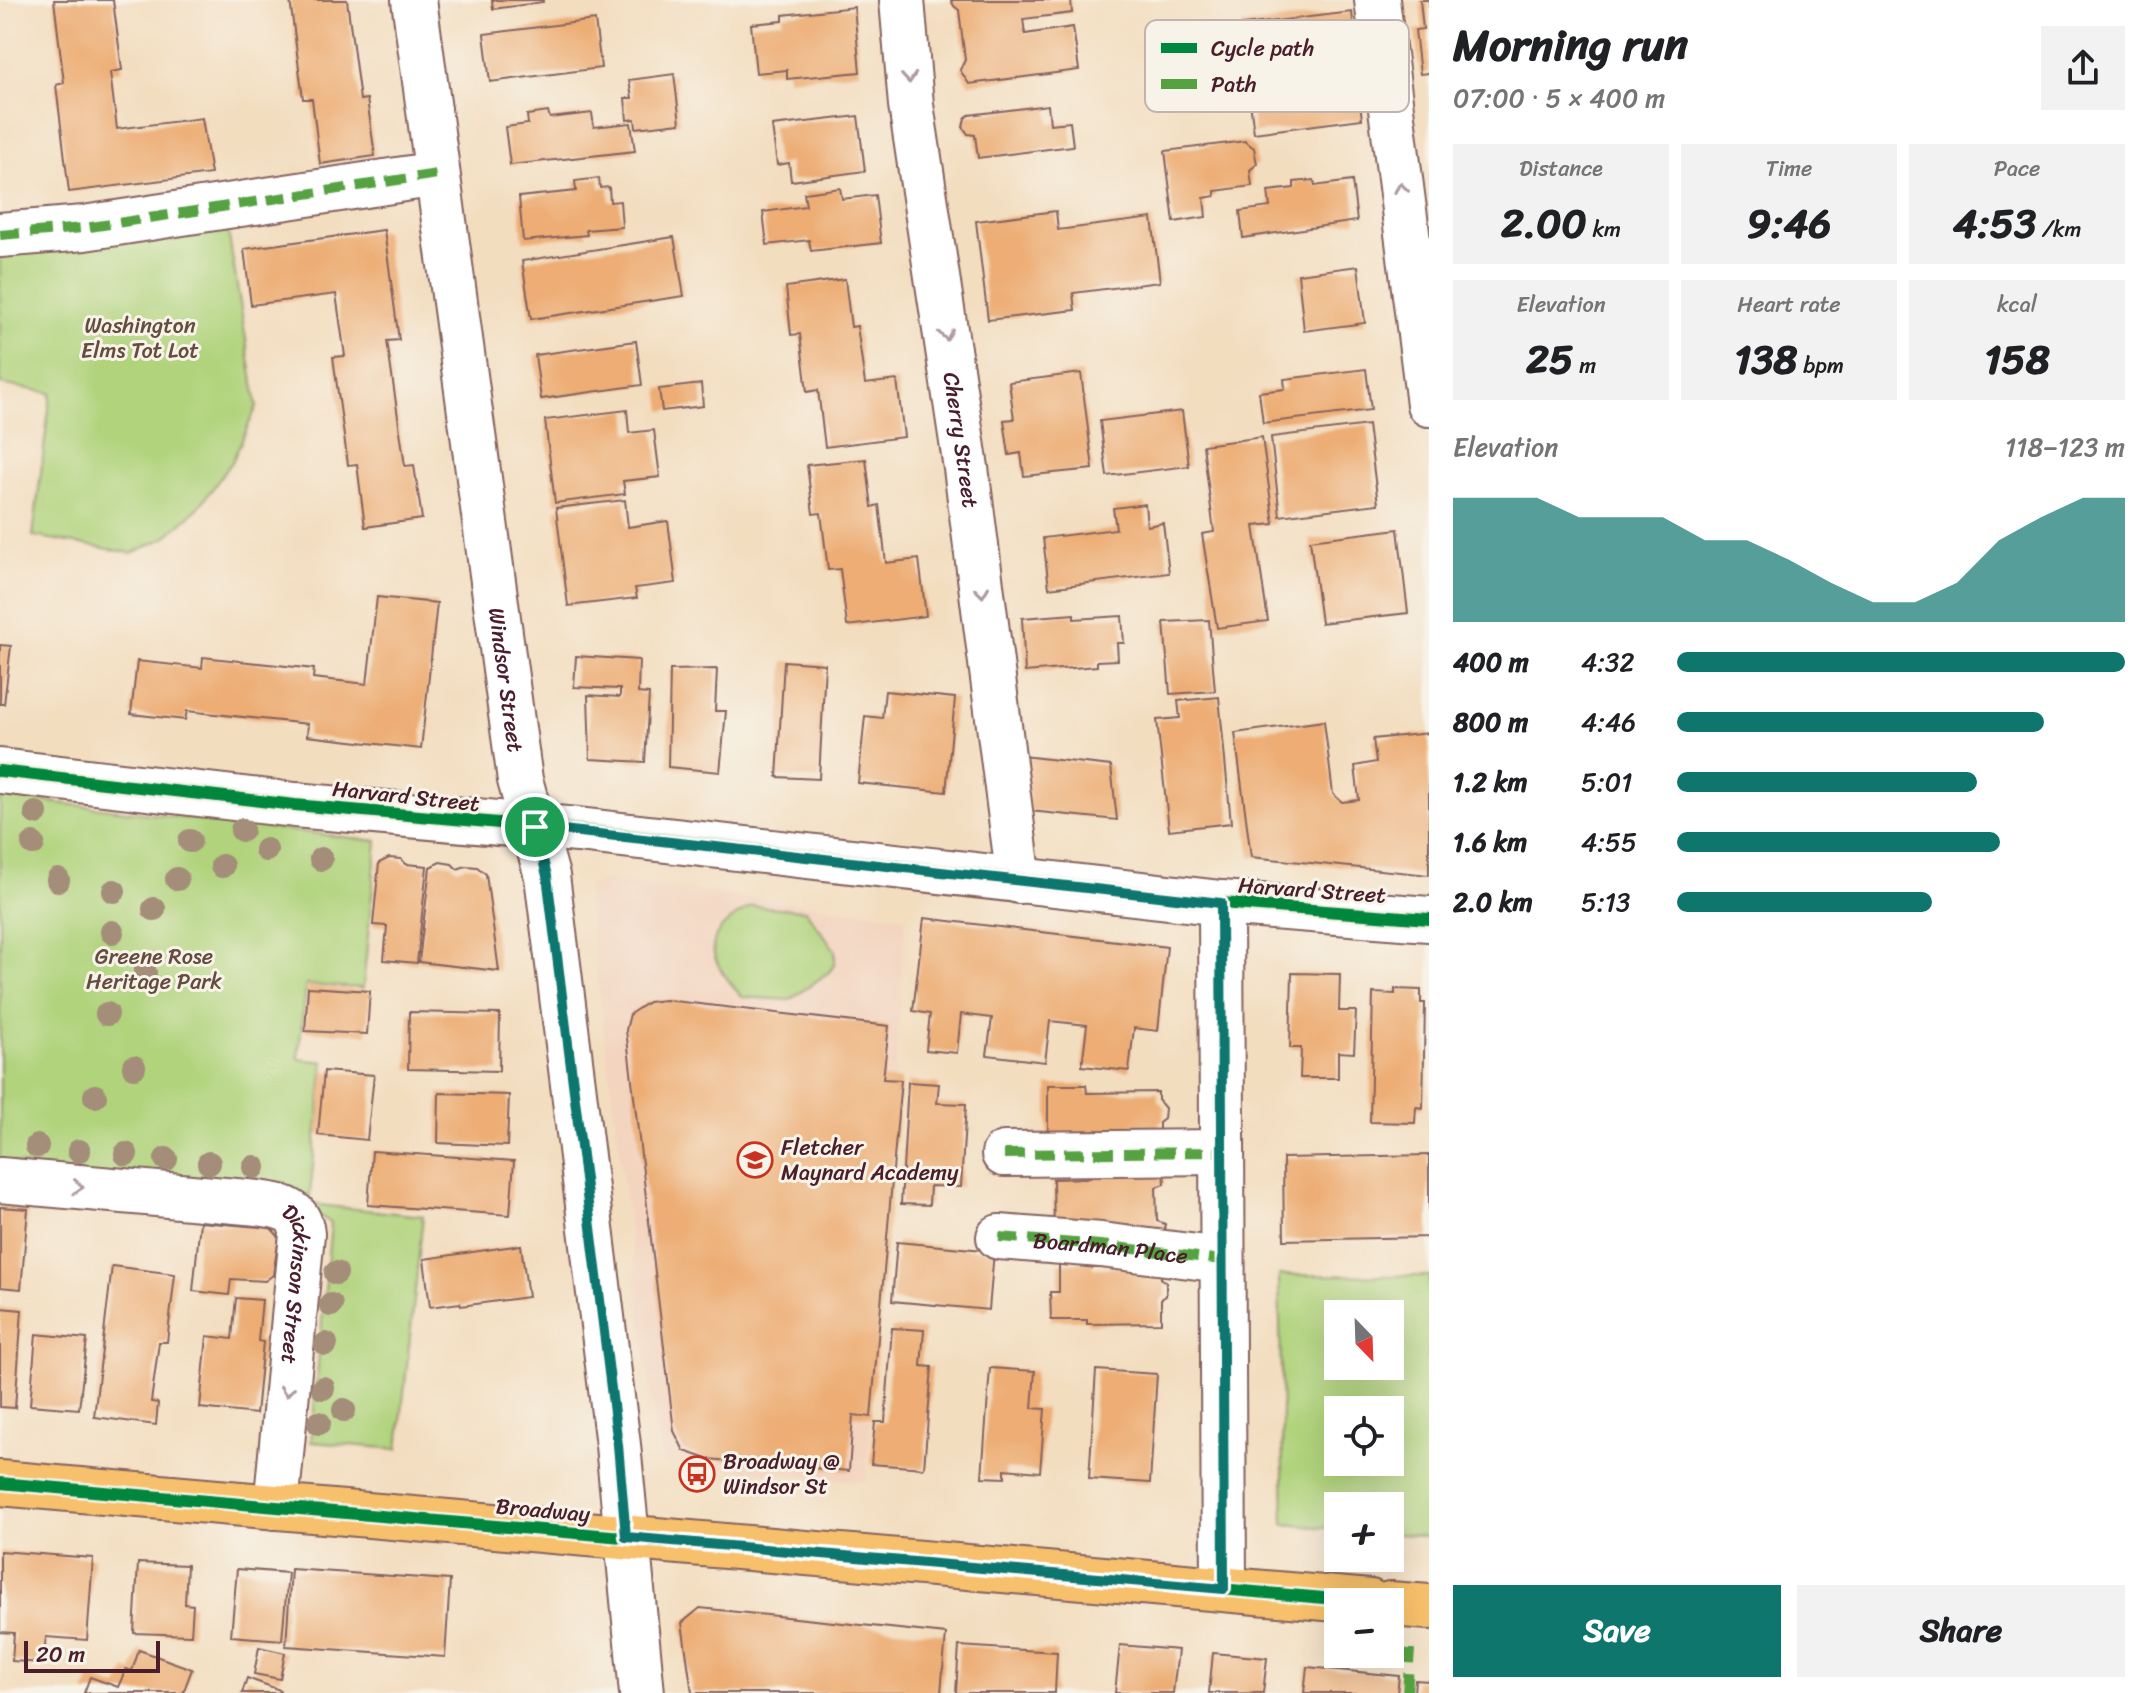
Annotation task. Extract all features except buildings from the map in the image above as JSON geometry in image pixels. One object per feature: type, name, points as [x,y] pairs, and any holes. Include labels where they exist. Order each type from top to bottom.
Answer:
[{"type":"main road","name":"Broadway","points":[[0,1483],[1324,1598]]},
{"type":"main road","points":[[1404,1605],[1429,1607]]},
{"type":"street","name":"Windsor Street","points":[[414,0],[520,780],[547,876],[618,1445],[642,1693]]},
{"type":"street","name":"Cherry Street","points":[[902,0],[911,105],[966,468],[1019,881]]},
{"type":"street","points":[[1377,0],[1380,20]]},
{"type":"street","points":[[1391,112],[1429,404]]},
{"type":"street","points":[[0,235],[84,228],[437,174]]},
{"type":"street","name":"Harvard Street","points":[[0,771],[1221,903],[1429,919]]},
{"type":"street","points":[[1221,903],[1224,1589]]},
{"type":"street","points":[[1004,1154],[1222,1152]]},
{"type":"street","name":"Dickinson Street","points":[[0,1180],[258,1203],[287,1208],[296,1216],[302,1234],[276,1507]]},
{"type":"street","name":"Boardman Place","points":[[999,1237],[1101,1245],[1222,1260]]},
{"type":"shaded area","name":"Fletcher Maynard Academy","points":[[606,880],[906,917],[866,1482],[663,1463],[652,1404],[587,900],[587,889],[595,882]]},
{"type":"green space","name":"Washington Elms Tot Lot","points":[[226,219],[257,406],[232,462],[198,508],[165,538],[132,553],[33,536],[51,393],[0,384],[0,246]]},
{"type":"green space","name":"Greene Rose Heritage Park","points":[[0,796],[377,841],[363,988],[306,985],[298,1059],[324,1062],[309,1204],[423,1216],[398,1449],[311,1442],[331,1223],[318,1215],[0,1161]]},
{"type":"green space","points":[[752,906],[805,910],[835,950],[835,963],[830,971],[790,1000],[742,997],[720,969],[713,947],[723,927]]},
{"type":"green space","points":[[1279,1275],[1429,1276],[1429,1537],[1404,1534],[1404,1492],[1324,1492],[1324,1528],[1284,1524]]},
{"type":"marked path","points":[[0,235],[84,228],[437,174]]},
{"type":"marked path","points":[[1004,1154],[1222,1152]]},
{"type":"marked path","points":[[999,1237],[1101,1245],[1222,1260]]},
{"type":"marked path","points":[[1407,1693],[1410,1649]]},
{"type":"cycle path","points":[[0,771],[295,805],[578,830],[1221,903],[1429,919]]},
{"type":"cycle path","points":[[0,1483],[1324,1598]]},
{"type":"place","name":"Fletcher Maynard Academy","points":[[755,1160]]},
{"type":"place","name":"Broadway @ Windsor St","points":[[697,1474]]},
{"type":"route","points":[[535,827],[1221,903],[1224,1589],[626,1537],[618,1445],[547,876],[535,827]]}]
